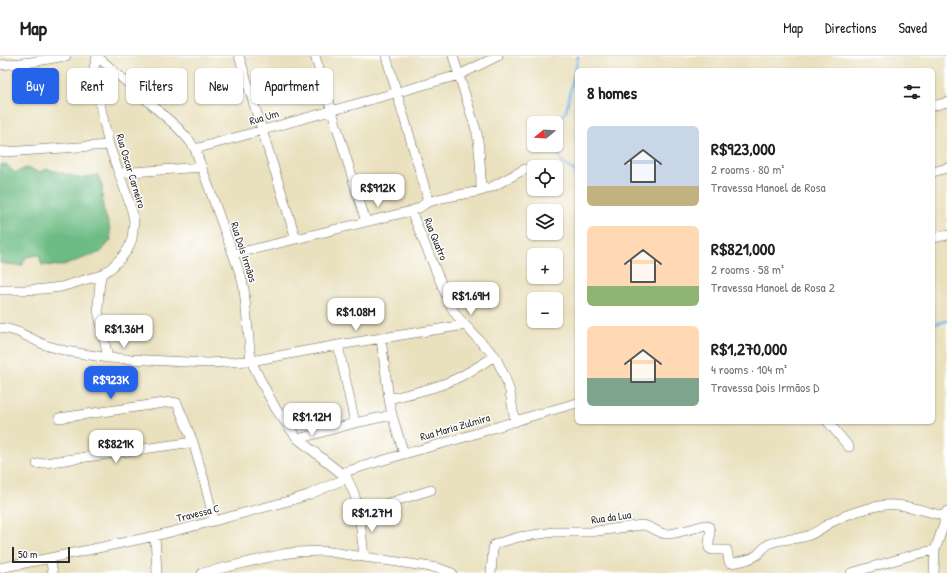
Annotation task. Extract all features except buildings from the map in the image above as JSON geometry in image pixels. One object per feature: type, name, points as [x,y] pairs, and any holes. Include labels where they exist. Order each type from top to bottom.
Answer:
[{"type":"street","points":[[0,65],[66,56]]},
{"type":"street","name":"Rua Oscar Carneiro","points":[[0,290],[26,290],[61,287],[101,276],[122,257],[128,249],[134,230],[134,221],[128,196],[109,145],[95,76],[97,56]]},
{"type":"street","name":"Rua Dois Irmãos","points":[[97,56],[177,127],[195,149],[241,276],[244,289],[251,361],[276,409],[298,439],[344,475],[354,493],[359,512],[364,556]]},
{"type":"street","points":[[239,56],[296,239]]},
{"type":"street","points":[[315,56],[366,222]]},
{"type":"street","name":"Rua Quatro","points":[[386,56],[427,196],[426,203]]},
{"type":"street","points":[[453,56],[477,133],[481,165],[481,191]]},
{"type":"street","name":"Rua Um","points":[[195,149],[459,75],[498,56]]},
{"type":"street","points":[[935,105],[947,102]]},
{"type":"street","points":[[0,151],[5,152],[109,145]]},
{"type":"street","points":[[119,173],[202,167]]},
{"type":"street","points":[[935,171],[947,168]]},
{"type":"street","points":[[234,254],[411,212],[426,203],[442,198],[481,191],[494,186],[525,169]]},
{"type":"street","name":"Rua Quatro","points":[[411,212],[449,303],[457,316],[495,356],[510,392],[515,422]]},
{"type":"street","points":[[935,238],[947,235]]},
{"type":"street","points":[[101,276],[98,310],[108,358]]},
{"type":"street","points":[[0,328],[18,332],[45,345],[66,351],[108,358],[207,363],[251,361],[338,345],[465,325]]},
{"type":"street","points":[[381,339],[392,415],[404,454]]},
{"type":"street","points":[[338,345],[355,423]]},
{"type":"street","points":[[389,398],[425,390],[446,383],[456,379],[495,356]]},
{"type":"street","points":[[59,418],[167,402],[177,403],[193,442],[214,521]]},
{"type":"street","name":"Rua Maria Zulmira","points":[[344,475],[404,454],[575,404]]},
{"type":"street","points":[[298,439],[355,423],[392,415]]},
{"type":"street","points":[[830,424],[849,447]]},
{"type":"street","points":[[37,464],[193,442]]},
{"type":"street","name":"Travessa C","points":[[0,568],[155,536],[292,500],[308,495],[344,475]]},
{"type":"street","points":[[359,512],[431,490]]},
{"type":"street","name":"Rua da Lua","points":[[491,573],[493,548],[496,544],[510,539],[554,532],[590,532],[642,524],[650,526],[666,534],[670,534],[706,525],[710,527],[711,531],[708,544],[709,548],[712,550],[727,550],[729,562],[731,563],[756,556],[766,545],[772,542],[806,536],[814,533],[835,520],[877,506],[886,504],[896,505],[945,513]]},
{"type":"street","points":[[934,573],[935,550],[944,524],[945,513]]},
{"type":"street","points":[[155,536],[157,573]]},
{"type":"street","points":[[851,573],[935,550]]},
{"type":"street","points":[[202,573],[283,554],[324,551],[438,568],[452,573]]},
{"type":"street","points":[[50,558],[53,573]]},
{"type":"green space","points":[[6,164],[15,173],[26,168],[39,172],[48,169],[80,178],[98,175],[102,186],[103,208],[109,225],[111,240],[101,252],[61,266],[42,265],[39,255],[26,257],[22,266],[0,263],[0,165]]},
{"type":"waterway","points":[[575,68],[578,56]]},
{"type":"waterway","points":[[563,116],[566,111],[575,70]]},
{"type":"waterway","points":[[558,152],[562,162],[575,172]]},
{"type":"waterway","points":[[935,324],[947,321]]}]
